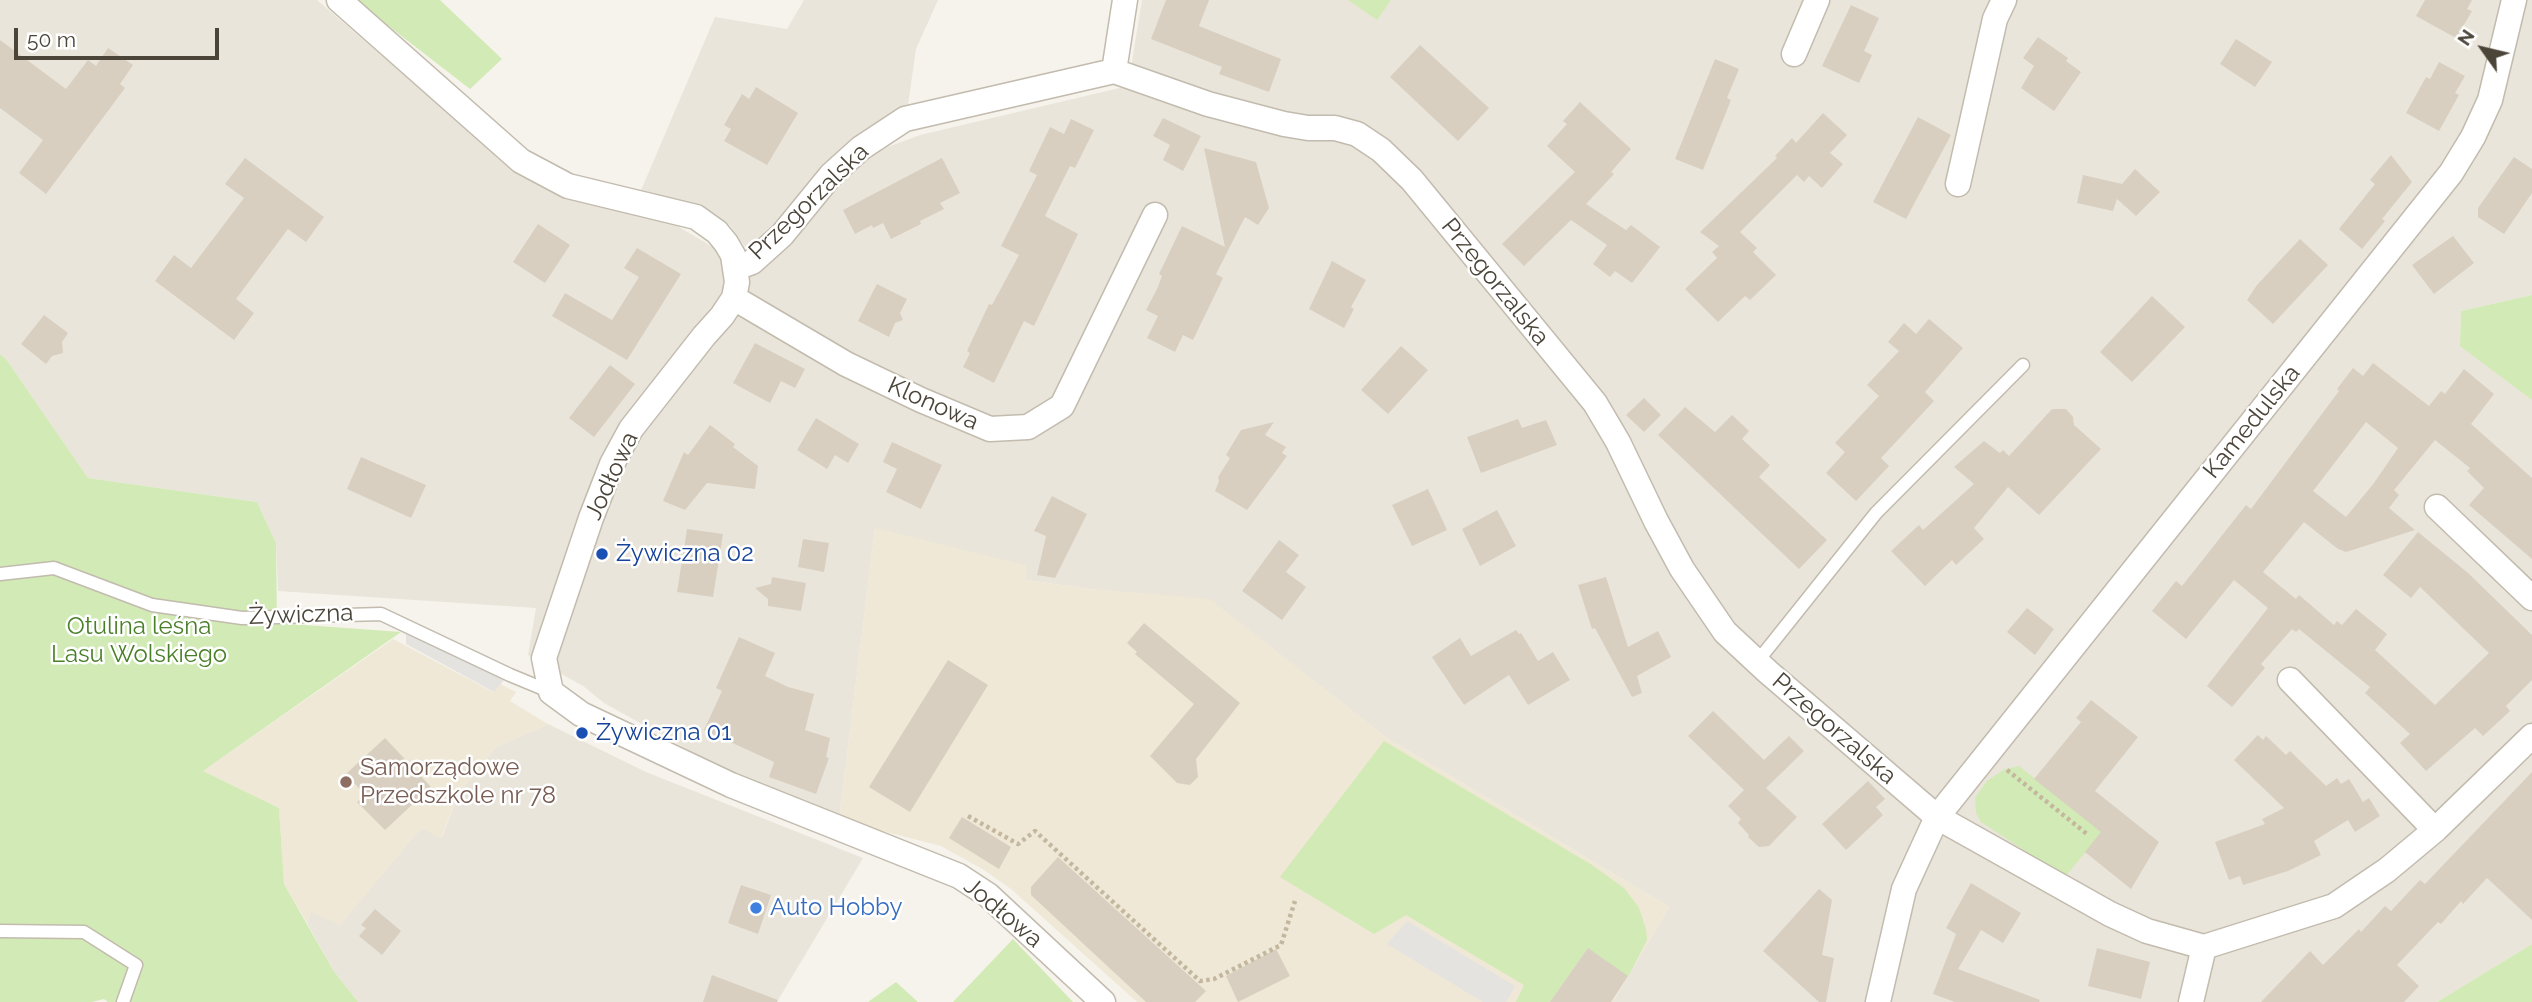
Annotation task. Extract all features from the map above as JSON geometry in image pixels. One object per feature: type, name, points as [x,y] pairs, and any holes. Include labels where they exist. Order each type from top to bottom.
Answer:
[{"type":"street","points":[[339,0],[521,161],[568,186],[696,217],[726,243],[733,255],[736,268],[734,298]]},
{"type":"street","points":[[1114,71],[1125,0]]},
{"type":"street","points":[[1794,54],[1817,0]]},
{"type":"street","points":[[1958,184],[1995,19],[2004,0]]},
{"type":"street","name":"Kamedulska","points":[[1937,817],[2451,173],[2490,100],[2514,0]]},
{"type":"street","name":"Przegorzalska","points":[[736,268],[752,262],[782,235],[831,175],[861,148],[905,119],[1114,71],[1208,104],[1284,124],[1308,128],[1335,128],[1357,134],[1381,150],[1412,180],[1595,403],[1618,442],[1682,569],[1726,632],[1757,662],[1937,817],[2110,914],[2147,931],[2204,947]]},
{"type":"street","name":"Klonowa","points":[[734,298],[846,364],[921,400],[990,429],[1028,427],[1062,406],[1155,215]]},
{"type":"street","name":"Jodłowa","points":[[734,298],[652,400],[631,429],[612,464],[544,658],[551,692],[581,714],[719,779],[959,876],[988,895],[1103,1002]]},
{"type":"street","points":[[2437,507],[2532,598]]},
{"type":"street","points":[[2290,680],[2435,830]]},
{"type":"street","points":[[2191,1002],[2204,947],[2334,906],[2387,870],[2435,830],[2532,736]]},
{"type":"street","points":[[1878,1002],[1904,889],[1937,817]]},
{"type":"lane","points":[[1757,662],[1876,513],[2023,365]]},
{"type":"lane","name":"Żywiczna","points":[[0,574],[54,568],[152,606],[242,618],[381,614],[551,692]]},
{"type":"lane","points":[[0,931],[84,932],[136,965],[123,1002]]},
{"type":"path","points":[[1987,754],[2087,834]]},
{"type":"path","points":[[968,816],[1018,844],[1035,831],[1200,981],[1214,979],[1282,944],[1294,901]]},
{"type":"shaded area","points":[[0,0],[317,0],[515,170],[662,217],[757,273],[773,260],[835,182],[869,154],[920,135],[1128,86],[1142,0],[2532,0],[2532,295],[2461,311],[2460,345],[2532,400],[2532,944],[2437,1002],[1613,1002],[1669,907],[1387,738],[1210,600],[1025,580],[1026,566],[875,529],[839,820],[764,792],[604,703],[583,686],[528,655],[536,608],[278,591],[276,543],[257,502],[88,478],[0,354]]},
{"type":"shaded area","points":[[804,0],[938,0],[916,49],[908,105],[864,135],[752,257],[730,225],[639,195],[715,17],[787,29]]},
{"type":"shaded area","points":[[875,528],[1027,566],[1026,580],[1090,589],[1210,599],[1387,738],[1669,907],[1613,1002],[1137,1002],[1011,889],[984,870],[941,846],[839,820]]},
{"type":"shaded area","points":[[406,633],[504,680],[494,692],[406,644]]},
{"type":"shaded area","name":"Samorządowe Przedszkole nr 78","points":[[393,639],[493,692],[500,684],[516,692],[510,701],[548,724],[496,747],[459,793],[441,838],[421,828],[340,925],[311,912],[307,923],[284,884],[279,808],[203,771]]},
{"type":"shaded area","points":[[548,724],[646,772],[863,858],[777,1002],[358,1002],[333,970],[307,923],[311,911],[340,924],[421,828],[442,837],[459,793],[496,747]]},
{"type":"shaded area","points":[[1407,921],[1515,986],[1506,1002],[1483,1002],[1387,944]]},
{"type":"green space","points":[[355,0],[440,0],[502,59],[470,89]]},
{"type":"green space","points":[[1348,0],[1391,0],[1377,20]]},
{"type":"green space","points":[[2532,295],[2532,400],[2460,346],[2461,311]]},
{"type":"green space","name":"Otulina leśna Lasu Wolskiego","points":[[0,354],[88,478],[257,502],[276,543],[277,623],[401,632],[203,771],[279,808],[284,884],[333,970],[358,1002],[108,1002],[104,999],[92,1002],[0,1002]]},
{"type":"green space","points":[[1384,741],[1592,865],[1624,888],[1639,908],[1647,940],[1628,977],[1588,948],[1550,1002],[1516,1002],[1524,985],[1406,915],[1374,934],[1280,877]]},
{"type":"green space","points":[[2019,766],[2102,832],[2065,877],[1981,822],[1976,813],[1975,798],[1987,781],[2005,769]]},
{"type":"green space","points":[[1013,939],[1073,1002],[953,1002]]},
{"type":"green space","points":[[2532,944],[2532,1002],[2437,1002]]},
{"type":"green space","points":[[896,982],[918,1002],[868,1002]]},
{"type":"building","points":[[1166,0],[1209,0],[1199,26],[1281,59],[1269,92],[1219,74],[1222,67],[1151,39]]},
{"type":"building","points":[[2425,0],[2472,0],[2467,9],[2472,11],[2456,38],[2416,16]]},
{"type":"building","points":[[1851,5],[1879,18],[1864,51],[1872,55],[1859,83],[1822,66]]},
{"type":"building","points":[[2038,37],[2068,58],[2066,61],[2081,72],[2054,111],[2021,88],[2034,66],[2023,58]]},
{"type":"building","points":[[2236,39],[2272,62],[2255,87],[2220,64]]},
{"type":"building","points":[[0,40],[66,89],[88,60],[96,66],[108,48],[133,65],[120,84],[125,88],[46,194],[19,173],[43,140],[0,108]]},
{"type":"building","points":[[1420,45],[1489,108],[1458,141],[1390,77]]},
{"type":"building","points":[[1715,59],[1739,69],[1727,98],[1731,100],[1703,170],[1675,159]]},
{"type":"building","points":[[2439,62],[2465,76],[2455,93],[2459,95],[2439,131],[2406,113],[2426,77],[2430,79]]},
{"type":"building","points":[[756,87],[798,113],[767,165],[724,141],[731,129],[724,125],[742,94],[749,99]]},
{"type":"building","points":[[1580,102],[1631,149],[1611,172],[1614,174],[1586,204],[1626,230],[1631,225],[1660,247],[1632,283],[1615,271],[1610,277],[1593,264],[1607,245],[1571,220],[1524,266],[1502,244],[1575,172],[1547,146],[1567,124],[1563,121]]},
{"type":"building","points":[[1823,113],[1847,135],[1830,153],[1843,164],[1822,188],[1809,176],[1804,182],[1797,175],[1740,232],[1757,248],[1753,252],[1776,275],[1750,300],[1745,296],[1718,322],[1685,289],[1717,258],[1712,252],[1719,246],[1700,232],[1777,158],[1775,156],[1792,138],[1796,143]]},
{"type":"building","points":[[1918,117],[1951,135],[1906,219],[1873,202]]},
{"type":"building","points":[[1163,118],[1201,136],[1183,171],[1163,160],[1170,145],[1153,136]]},
{"type":"building","points":[[1071,119],[1094,130],[1075,168],[1070,166],[1045,216],[1078,234],[1034,326],[1024,321],[994,383],[963,367],[970,353],[967,351],[989,304],[992,305],[1019,255],[1001,246],[1037,175],[1029,171],[1050,127],[1064,134]]},
{"type":"building","points":[[1204,148],[1256,162],[1269,208],[1258,225],[1245,217],[1216,274],[1223,278],[1193,340],[1183,335],[1175,352],[1147,338],[1158,316],[1146,310],[1162,276],[1159,274],[1182,226],[1225,247]]},
{"type":"building","points":[[2391,155],[2412,182],[2362,249],[2339,229],[2375,184],[2370,180]]},
{"type":"building","points":[[2514,157],[2532,169],[2532,193],[2504,234],[2478,217],[2478,208]]},
{"type":"building","points":[[245,158],[324,217],[306,242],[288,229],[236,299],[254,313],[234,340],[155,281],[174,255],[191,268],[244,198],[225,184]]},
{"type":"building","points":[[942,158],[960,193],[940,203],[944,209],[891,239],[883,223],[873,228],[872,225],[855,234],[843,210]]},
{"type":"building","points":[[2135,169],[2160,192],[2136,216],[2117,199],[2113,211],[2077,203],[2083,175],[2122,184]]},
{"type":"building","points":[[538,224],[570,245],[545,283],[513,262]]},
{"type":"building","points":[[2453,236],[2474,263],[2434,294],[2412,265]]},
{"type":"building","points":[[2300,239],[2328,265],[2273,324],[2247,300],[2257,285]]},
{"type":"building","points":[[637,248],[681,274],[627,360],[552,316],[565,293],[612,320],[639,277],[624,268]]},
{"type":"building","points":[[1332,261],[1366,280],[1351,307],[1354,309],[1344,328],[1309,309]]},
{"type":"building","points":[[877,284],[907,299],[900,313],[903,320],[895,323],[889,337],[858,321]]},
{"type":"building","points":[[2152,296],[2185,327],[2132,382],[2100,352]]},
{"type":"building","points":[[44,315],[68,333],[62,342],[63,353],[52,356],[46,364],[21,344]]},
{"type":"building","points":[[1929,319],[1963,348],[1925,392],[1934,401],[1881,458],[1889,466],[1856,501],[1826,473],[1845,452],[1835,443],[1879,396],[1867,385],[1899,351],[1888,342],[1904,323],[1916,334]]},
{"type":"building","points":[[755,343],[805,369],[795,388],[781,381],[770,403],[733,383]]},
{"type":"building","points":[[1401,346],[1428,370],[1388,414],[1361,390]]},
{"type":"building","points":[[2373,363],[2429,406],[2441,391],[2445,394],[2464,369],[2494,394],[2471,424],[2532,478],[2532,559],[2469,505],[2484,488],[2467,471],[2470,468],[2435,440],[2394,490],[2399,495],[2389,508],[2415,530],[2346,552],[2338,549],[2304,522],[2263,572],[2296,599],[2299,595],[2334,625],[2337,621],[2342,625],[2356,609],[2387,634],[2375,650],[2435,705],[2489,653],[2420,587],[2411,598],[2383,575],[2418,532],[2468,573],[2532,635],[2532,680],[2506,706],[2510,711],[2483,736],[2475,728],[2426,771],[2400,743],[2410,734],[2365,693],[2370,687],[2299,629],[2296,632],[2292,629],[2261,664],[2265,668],[2232,707],[2207,686],[2268,608],[2234,580],[2186,639],[2152,611],[2176,581],[2182,586],[2246,505],[2251,509],[2339,391],[2337,389],[2353,368],[2363,376]],"holes":[[[2366,422],[2398,448],[2346,517],[2313,491]]]},
{"type":"building","points":[[610,365],[635,384],[594,437],[569,418]]},
{"type":"building","points":[[1644,398],[1661,415],[1644,432],[1626,415]]},
{"type":"building","points":[[1685,407],[1715,432],[1732,415],[1749,431],[1742,439],[1770,465],[1759,477],[1827,540],[1799,569],[1658,435]]},
{"type":"building","points":[[2052,409],[2066,409],[2073,417],[2074,425],[2101,449],[2039,515],[2008,487],[1974,528],[1984,539],[1956,565],[1952,560],[1925,586],[1891,551],[1919,525],[1923,530],[1974,484],[1954,467],[1984,441],[2009,456]]},
{"type":"building","points":[[816,418],[859,444],[848,463],[835,455],[827,469],[797,450]]},
{"type":"building","points":[[1518,419],[1522,428],[1546,420],[1557,445],[1481,473],[1467,437]]},
{"type":"building","points":[[1274,422],[1265,435],[1286,447],[1282,453],[1287,456],[1247,510],[1215,491],[1218,477],[1230,458],[1226,455],[1241,430]]},
{"type":"building","points":[[710,425],[758,466],[755,489],[707,483],[685,510],[663,501],[684,452],[688,455]]},
{"type":"building","points":[[892,442],[942,465],[921,509],[886,492],[897,469],[883,462]]},
{"type":"building","points":[[361,457],[426,485],[411,518],[347,489]]},
{"type":"building","points":[[1428,489],[1447,530],[1412,546],[1392,505]]},
{"type":"building","points":[[1052,496],[1087,514],[1055,578],[1037,575],[1046,536],[1034,531]]},
{"type":"building","points":[[1497,510],[1516,546],[1480,566],[1462,529]]},
{"type":"building","points":[[687,529],[723,534],[713,597],[677,592]]},
{"type":"building","points":[[803,539],[829,543],[824,572],[798,567]]},
{"type":"building","points":[[1279,540],[1299,555],[1286,572],[1306,587],[1282,620],[1242,591]]},
{"type":"building","points":[[772,577],[806,583],[801,611],[768,606],[768,599],[755,588],[771,584]]},
{"type":"building","points":[[1606,577],[1628,647],[1658,631],[1671,657],[1637,676],[1642,693],[1632,697],[1595,628],[1592,629],[1578,585]]},
{"type":"building","points":[[2027,608],[2054,629],[2035,655],[2007,632]]},
{"type":"building","points":[[1144,623],[1240,703],[1196,759],[1198,777],[1190,785],[1177,783],[1150,756],[1194,704],[1135,654],[1137,652],[1127,643]]},
{"type":"building","points":[[1516,630],[1521,633],[1538,661],[1553,652],[1570,680],[1528,705],[1509,675],[1464,705],[1432,657],[1460,638],[1471,656]]},
{"type":"building","points":[[739,637],[775,653],[765,676],[788,687],[814,694],[805,730],[830,738],[826,757],[829,758],[816,794],[769,777],[774,762],[704,730],[722,691],[716,688]]},
{"type":"building","points":[[948,660],[988,685],[910,812],[869,787]]},
{"type":"building","points":[[2091,700],[2138,737],[2095,791],[2159,842],[2131,889],[2085,852],[2101,832],[2034,779],[2081,722],[2076,718]]},
{"type":"building","points":[[1713,711],[1764,760],[1789,736],[1804,751],[1766,788],[1797,817],[1769,846],[1759,847],[1748,837],[1738,823],[1741,819],[1728,806],[1744,790],[1688,736]]},
{"type":"building","points":[[2258,735],[2263,740],[2266,736],[2286,755],[2290,751],[2326,786],[2337,778],[2341,784],[2349,779],[2363,802],[2369,798],[2380,816],[2355,832],[2348,820],[2314,841],[2321,855],[2288,871],[2243,885],[2240,876],[2229,880],[2215,842],[2265,824],[2262,819],[2284,808],[2234,760]]},
{"type":"building","points":[[385,738],[431,787],[385,830],[357,802],[365,795],[346,774]]},
{"type":"building","points":[[2532,772],[2532,920],[2487,878],[2463,904],[2461,901],[2441,924],[2438,922],[2397,965],[2419,986],[2404,1002],[2261,1002],[2310,951],[2323,965],[2359,929],[2361,932],[2385,906],[2391,911],[2420,880],[2425,884]]},
{"type":"building","points":[[1868,781],[1885,799],[1876,807],[1883,815],[1846,850],[1822,824]]},
{"type":"building","points":[[962,817],[1011,847],[999,869],[949,838]]},
{"type":"building","points":[[1058,857],[1206,991],[1195,1002],[1146,1002],[1031,895],[1031,887]]},
{"type":"building","points":[[1971,883],[2021,913],[2003,943],[1981,930],[1958,969],[2040,1000],[2039,1002],[1955,1002],[1933,994],[1956,934],[1946,928]]},
{"type":"building","points":[[741,885],[771,895],[758,934],[728,923]]},
{"type":"building","points":[[1819,889],[1832,900],[1822,955],[1834,958],[1826,1002],[1819,1002],[1763,951]]},
{"type":"building","points":[[375,909],[401,931],[382,955],[359,936],[366,928],[361,925]]},
{"type":"building","points":[[1588,948],[1628,976],[1611,1002],[1550,1002]]},
{"type":"building","points":[[2097,948],[2150,962],[2141,999],[2088,986]]},
{"type":"building","points":[[1276,949],[1290,976],[1238,1002],[1226,976]]},
{"type":"building","points":[[712,975],[778,1000],[703,1002]]},
{"type":"place","name":"Żywiczna 02","points":[[602,554]]},
{"type":"place","name":"Żywiczna 01","points":[[582,733]]},
{"type":"place","name":"Samorządowe Przedszkole nr 78","points":[[346,782]]},
{"type":"place","name":"Auto Hobby","points":[[756,908]]}]
